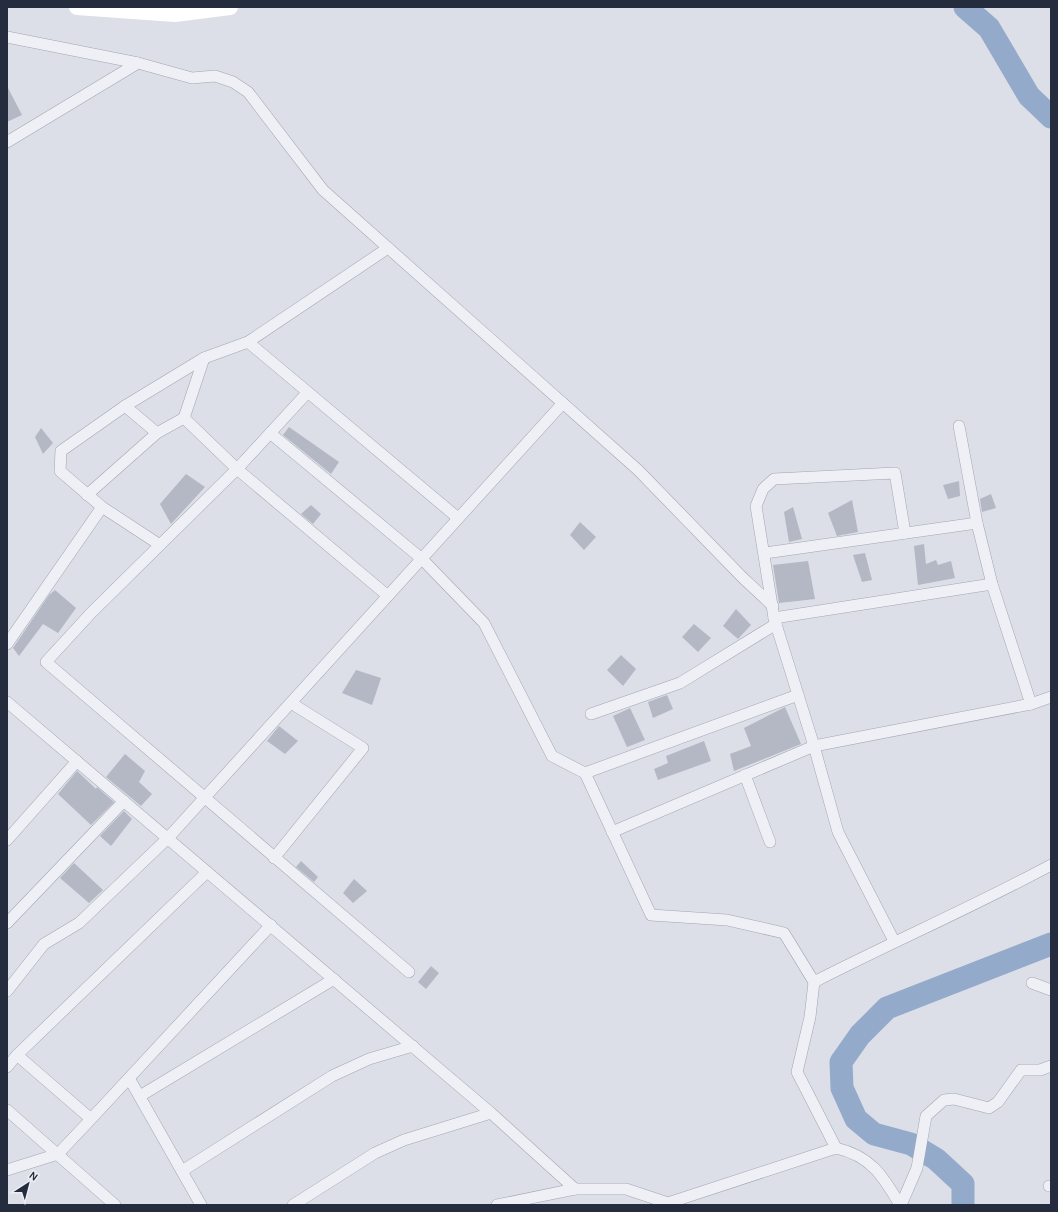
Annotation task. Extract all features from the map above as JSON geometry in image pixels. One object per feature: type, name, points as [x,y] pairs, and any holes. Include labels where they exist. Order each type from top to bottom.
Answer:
[{"type":"main road","points":[[77,7],[175,14],[230,7]]},
{"type":"street","points":[[7,37],[138,63],[192,78],[215,76],[234,82],[248,92],[323,190],[638,470],[743,578],[773,606]]},
{"type":"street","points":[[7,142],[138,63]]},
{"type":"street","points":[[160,546],[102,507],[60,470],[61,451],[125,406],[204,358],[248,342],[388,248]]},
{"type":"street","points":[[248,342],[306,393],[458,518]]},
{"type":"street","points":[[87,495],[157,433],[184,418],[204,358]]},
{"type":"street","points":[[306,393],[237,469],[91,613],[46,662],[409,972]]},
{"type":"street","points":[[7,991],[44,944],[79,924],[168,838],[562,403]]},
{"type":"street","points":[[125,406],[157,433]]},
{"type":"street","points":[[184,418],[237,469],[388,596]]},
{"type":"street","points":[[959,426],[976,523],[992,584],[1032,704]]},
{"type":"street","points":[[270,433],[422,558],[484,623],[552,756],[585,773],[650,915],[727,920],[784,933],[814,982],[810,1017],[797,1072],[836,1148]]},
{"type":"street","points":[[894,941],[838,832],[814,746],[775,621],[765,553],[756,506],[763,489],[774,479],[895,473],[905,533]]},
{"type":"street","points":[[7,644],[102,507]]},
{"type":"street","points":[[765,553],[976,523]]},
{"type":"street","points":[[591,714],[680,682],[775,621],[992,584]]},
{"type":"street","points":[[585,773],[798,695]]},
{"type":"street","points":[[612,832],[814,746],[1032,704],[1051,697]]},
{"type":"street","points":[[7,702],[413,1046],[491,1113],[575,1189]]},
{"type":"street","points":[[274,858],[363,748],[291,703]]},
{"type":"street","points":[[7,840],[77,762]]},
{"type":"street","points":[[745,775],[770,842]]},
{"type":"street","points":[[7,922],[124,801]]},
{"type":"street","points":[[814,982],[894,941],[1012,886],[1051,865]]},
{"type":"street","points":[[7,1067],[207,872]]},
{"type":"street","points":[[7,1170],[58,1154],[270,925]]},
{"type":"street","points":[[140,1096],[334,979]]},
{"type":"street","points":[[1032,983],[1051,990]]},
{"type":"street","points":[[182,1171],[332,1076],[369,1059],[413,1046]]},
{"type":"street","points":[[18,1055],[91,1119]]},
{"type":"street","points":[[901,1205],[917,1168],[926,1116],[944,1100],[954,1099],[989,1108],[998,1102],[1021,1070],[1040,1070],[1051,1066]]},
{"type":"street","points":[[129,1078],[201,1205]]},
{"type":"street","points":[[7,1110],[58,1154],[108,1203]]},
{"type":"street","points":[[299,1204],[375,1153],[404,1140],[491,1113]]},
{"type":"street","points":[[497,1205],[575,1189],[626,1190],[658,1202],[668,1203],[836,1148],[849,1151],[867,1161],[884,1176],[901,1205]]},
{"type":"building","points":[[7,86],[22,115],[7,122]]},
{"type":"building","points":[[289,427],[339,462],[331,474],[283,435]]},
{"type":"building","points":[[41,428],[53,443],[43,454],[35,437]]},
{"type":"building","points":[[186,474],[205,487],[171,524],[160,504]]},
{"type":"building","points":[[959,481],[960,496],[948,499],[943,485]]},
{"type":"building","points":[[991,494],[996,508],[982,512],[980,499]]},
{"type":"building","points":[[852,500],[858,532],[837,536],[828,513]]},
{"type":"building","points":[[311,505],[321,514],[313,524],[301,514]]},
{"type":"building","points":[[793,507],[802,539],[789,542],[784,512]]},
{"type":"building","points":[[580,522],[596,537],[584,550],[570,535]]},
{"type":"building","points":[[924,544],[926,564],[936,560],[938,565],[951,561],[955,578],[918,585],[914,546]]},
{"type":"building","points":[[865,553],[872,580],[862,582],[853,555]]},
{"type":"building","points":[[808,561],[815,599],[779,603],[773,565]]},
{"type":"building","points":[[55,590],[76,608],[58,633],[43,624],[19,656],[13,648],[49,595]]},
{"type":"building","points":[[736,609],[751,625],[738,639],[723,626]]},
{"type":"building","points":[[694,624],[711,638],[698,652],[682,637]]},
{"type":"building","points":[[621,655],[636,669],[623,686],[607,670]]},
{"type":"building","points":[[356,670],[381,678],[372,705],[342,693]]},
{"type":"building","points":[[667,695],[673,709],[653,718],[648,702]]},
{"type":"building","points":[[785,707],[801,744],[734,771],[730,754],[751,746],[744,728]]},
{"type":"building","points":[[630,708],[645,740],[627,747],[613,716]]},
{"type":"building","points":[[279,726],[298,741],[285,754],[267,741]]},
{"type":"building","points":[[704,741],[711,761],[658,780],[654,769],[668,763],[666,756]]},
{"type":"building","points":[[125,754],[145,771],[139,782],[152,794],[141,806],[106,777]]},
{"type":"building","points":[[77,771],[96,789],[97,787],[114,802],[91,825],[58,794]]},
{"type":"building","points":[[124,811],[132,819],[111,846],[100,836]]},
{"type":"building","points":[[301,861],[318,877],[314,882],[296,867]]},
{"type":"building","points":[[74,863],[103,890],[89,903],[60,878]]},
{"type":"building","points":[[354,879],[367,891],[353,903],[343,893]]},
{"type":"building","points":[[431,966],[439,973],[426,989],[418,982]]},
{"type":"waterway","points":[[965,7],[989,28],[1029,96],[1051,117]]},
{"type":"waterway","points":[[963,1205],[963,1184],[936,1159],[911,1144],[874,1134],[856,1119],[842,1088],[841,1062],[860,1035],[887,1008],[1051,944]]}]
